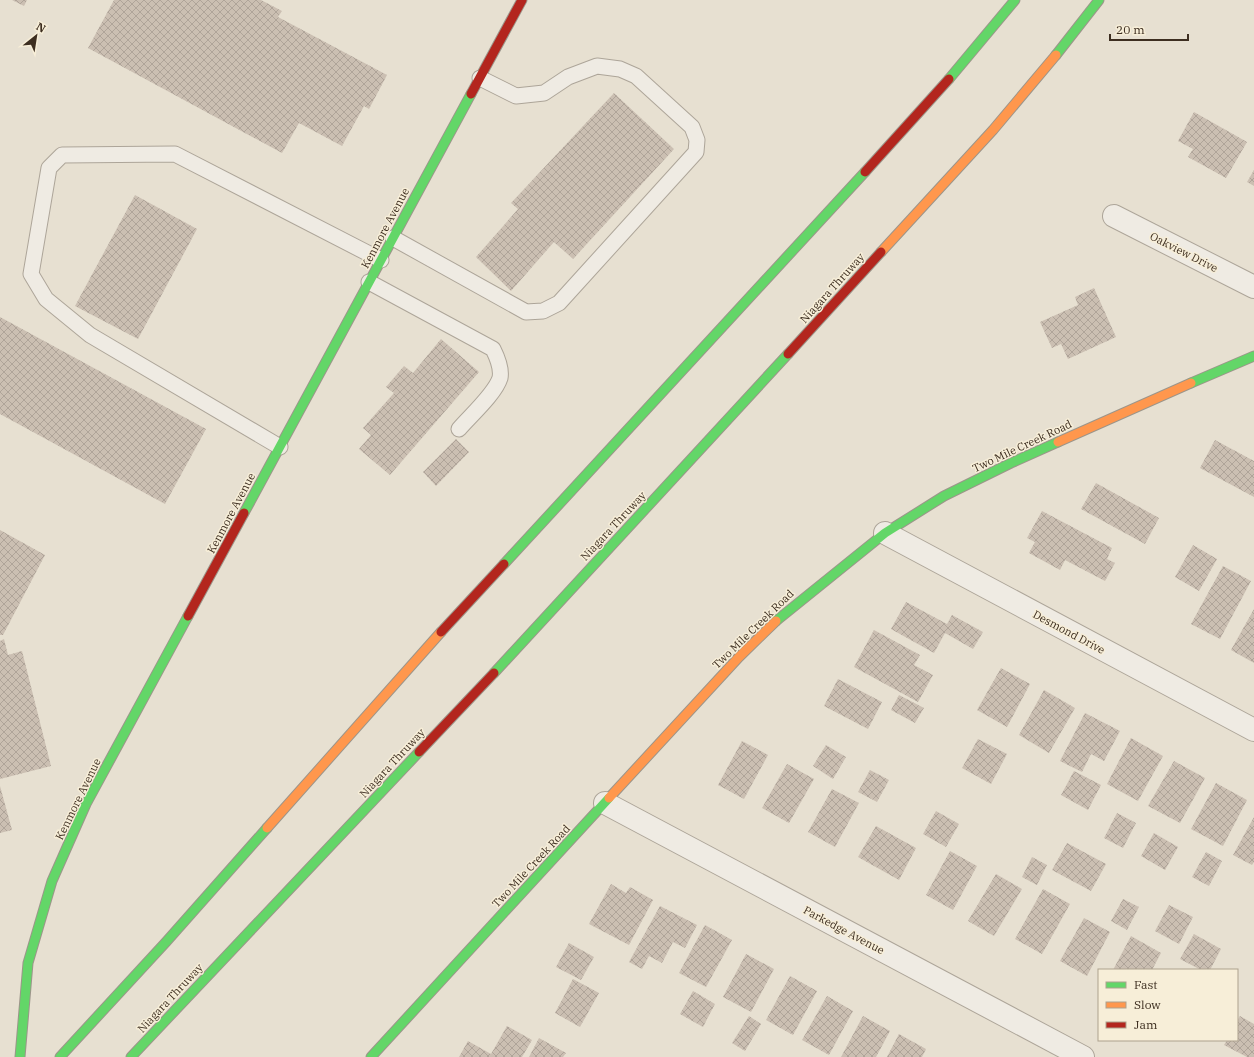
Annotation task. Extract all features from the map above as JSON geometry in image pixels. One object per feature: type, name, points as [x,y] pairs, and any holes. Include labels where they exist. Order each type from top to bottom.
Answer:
[{"type":"main road","name":"Kenmore Avenue","points":[[20,1057],[28,963],[52,881],[86,804],[522,0]]},
{"type":"main road","points":[[60,1057],[166,942],[433,641],[936,96],[1015,0]]},
{"type":"main road","name":"Niagara Thruway","points":[[131,1057],[521,644],[993,130],[1068,41],[1099,0]]},
{"type":"main road","name":"Two Mile Creek Road","points":[[371,1057],[739,657],[782,615],[885,532],[944,496],[1011,463],[1254,356]]},
{"type":"street","name":"Oakview Drive","points":[[1114,216],[1254,287]]},
{"type":"street","name":"Desmond Drive","points":[[885,532],[1254,730]]},
{"type":"street","name":"Parkedge Avenue","points":[[605,803],[1083,1057]]},
{"type":"lane","points":[[393,238],[526,312],[543,311],[559,303],[696,152],[697,140],[692,127],[636,76],[620,69],[598,66],[568,77],[544,93],[516,96],[480,78]]},
{"type":"lane","points":[[280,447],[90,335],[46,299],[32,274],[50,168],[62,156],[175,154],[381,260]]},
{"type":"lane","points":[[370,282],[493,348],[499,361],[500,378],[491,393],[459,429]]},
{"type":"building","points":[[12,0],[27,0],[24,6]]},
{"type":"building","points":[[114,0],[261,0],[282,11],[278,17],[387,75],[369,109],[364,106],[342,146],[299,123],[282,153],[88,48]]},
{"type":"building","points":[[614,93],[674,149],[573,259],[554,242],[511,291],[476,257],[518,209],[511,203]]},
{"type":"building","points":[[1194,112],[1247,142],[1226,178],[1188,157],[1193,149],[1178,141]]},
{"type":"building","points":[[1254,170],[1254,186],[1247,182]]},
{"type":"building","points":[[135,195],[197,229],[138,339],[75,306]]},
{"type":"building","points":[[1094,288],[1116,337],[1068,359],[1061,344],[1052,348],[1040,322],[1078,305],[1075,297]]},
{"type":"building","points":[[0,317],[206,429],[165,504],[0,414]]},
{"type":"building","points":[[441,339],[479,372],[390,475],[359,449],[371,435],[363,428],[394,393],[386,387],[404,366],[413,373]]},
{"type":"building","points":[[456,439],[469,452],[436,486],[423,472]]},
{"type":"building","points":[[1215,440],[1254,461],[1254,497],[1200,468]]},
{"type":"building","points":[[1096,483],[1159,518],[1145,544],[1081,509]]},
{"type":"building","points":[[1042,511],[1112,548],[1107,559],[1115,563],[1105,581],[1065,560],[1060,570],[1029,553],[1035,542],[1027,538]]},
{"type":"building","points":[[0,530],[45,555],[3,635],[0,635]]},
{"type":"building","points":[[1193,545],[1217,559],[1199,591],[1175,577]]},
{"type":"building","points":[[1223,566],[1251,581],[1220,639],[1191,624]]},
{"type":"building","points":[[906,602],[947,624],[952,615],[983,632],[973,649],[945,633],[934,653],[891,629]]},
{"type":"building","points":[[1254,609],[1254,663],[1231,650]]},
{"type":"building","points":[[874,630],[920,655],[914,665],[933,675],[918,702],[854,667]]},
{"type":"building","points":[[4,639],[8,655],[22,651],[51,766],[0,779],[0,641]]},
{"type":"building","points":[[1001,668],[1030,684],[1007,727],[977,710]]},
{"type":"building","points":[[838,679],[882,702],[868,729],[824,706]]},
{"type":"building","points":[[1044,690],[1075,708],[1049,753],[1019,735]]},
{"type":"building","points":[[899,695],[924,708],[915,723],[891,710]]},
{"type":"building","points":[[1085,713],[1120,731],[1104,761],[1091,754],[1082,772],[1060,761]]},
{"type":"building","points":[[1131,738],[1163,756],[1138,801],[1107,784]]},
{"type":"building","points":[[978,739],[1007,754],[991,784],[962,768]]},
{"type":"building","points":[[742,741],[768,755],[744,799],[718,785]]},
{"type":"building","points":[[826,745],[846,757],[833,779],[813,766]]},
{"type":"building","points":[[1174,761],[1205,778],[1180,823],[1148,806]]},
{"type":"building","points":[[787,764],[814,779],[789,823],[762,808]]},
{"type":"building","points":[[870,770],[889,780],[877,802],[858,792]]},
{"type":"building","points":[[1074,771],[1101,785],[1088,810],[1061,795]]},
{"type":"building","points":[[1216,783],[1247,800],[1223,846],[1191,829]]},
{"type":"building","points":[[0,786],[12,830],[0,833]]},
{"type":"building","points":[[832,789],[859,803],[835,847],[808,832]]},
{"type":"building","points":[[936,811],[959,824],[946,847],[923,834]]},
{"type":"building","points":[[1117,813],[1136,823],[1123,848],[1104,838]]},
{"type":"building","points":[[1254,817],[1254,862],[1252,865],[1233,855]]},
{"type":"building","points":[[876,826],[916,848],[899,880],[858,857]]},
{"type":"building","points":[[1154,833],[1178,847],[1165,870],[1141,856]]},
{"type":"building","points":[[1067,843],[1106,864],[1091,891],[1052,870]]},
{"type":"building","points":[[950,851],[977,866],[953,910],[926,895]]},
{"type":"building","points":[[1206,852],[1222,861],[1209,886],[1192,877]]},
{"type":"building","points":[[1032,857],[1047,865],[1037,885],[1022,877]]},
{"type":"building","points":[[996,874],[1022,889],[994,936],[968,921]]},
{"type":"building","points":[[611,884],[626,893],[630,887],[653,900],[629,945],[589,924]]},
{"type":"building","points":[[1043,889],[1070,904],[1042,954],[1015,939]]},
{"type":"building","points":[[1123,899],[1139,907],[1127,930],[1111,921]]},
{"type":"building","points":[[1169,905],[1193,917],[1179,944],[1155,931]]},
{"type":"building","points":[[660,906],[697,925],[685,948],[673,942],[662,963],[649,956],[642,969],[629,962]]},
{"type":"building","points":[[1084,918],[1110,932],[1087,976],[1060,961]]},
{"type":"building","points":[[705,925],[732,940],[706,987],[679,973]]},
{"type":"building","points":[[1194,934],[1221,949],[1211,969],[1199,969],[1180,959]]},
{"type":"building","points":[[1131,936],[1161,953],[1153,969],[1114,969]]},
{"type":"building","points":[[569,943],[594,957],[581,980],[556,967]]},
{"type":"building","points":[[746,954],[774,969],[751,1012],[723,997]]},
{"type":"building","points":[[790,976],[817,991],[793,1035],[766,1020]]},
{"type":"building","points":[[573,979],[599,993],[580,1027],[555,1013]]},
{"type":"building","points":[[693,991],[715,1004],[703,1027],[680,1014]]},
{"type":"building","points":[[827,996],[853,1011],[829,1055],[802,1040]]},
{"type":"building","points":[[749,1016],[761,1024],[745,1051],[732,1043]]},
{"type":"building","points":[[863,1016],[890,1031],[876,1057],[841,1057]]},
{"type":"building","points":[[1240,1016],[1254,1024],[1254,1057],[1247,1057],[1224,1045],[1226,1041],[1238,1041],[1238,1019]]},
{"type":"building","points":[[507,1026],[532,1040],[522,1057],[459,1057],[468,1041],[491,1054]]},
{"type":"building","points":[[899,1034],[926,1049],[922,1057],[887,1057]]},
{"type":"building","points":[[539,1038],[566,1053],[563,1057],[529,1057]]},
{"type":"traffic: fast","points":[[949,79],[1015,0]]},
{"type":"traffic: fast","points":[[1056,55],[1099,0]]},
{"type":"traffic: fast","points":[[244,513],[471,94]]},
{"type":"traffic: fast","points":[[504,564],[865,172]]},
{"type":"traffic: fast","points":[[494,673],[788,354]]},
{"type":"traffic: fast","points":[[1191,383],[1254,356]]},
{"type":"traffic: fast","points":[[776,621],[885,533],[944,496],[1058,442]]},
{"type":"traffic: fast","points":[[20,1057],[28,963],[52,881],[86,804],[188,616]]},
{"type":"traffic: fast","points":[[131,1057],[419,752]]},
{"type":"traffic: fast","points":[[371,1057],[609,798]]},
{"type":"traffic: fast","points":[[60,1057],[166,942],[267,828]]},
{"type":"traffic: slow","points":[[881,252],[993,130],[1056,55]]},
{"type":"traffic: slow","points":[[1058,442],[1191,383]]},
{"type":"traffic: slow","points":[[609,798],[739,657],[776,621]]},
{"type":"traffic: slow","points":[[267,828],[441,632]]},
{"type":"traffic: jam","points":[[471,94],[522,0]]},
{"type":"traffic: jam","points":[[865,172],[949,79]]},
{"type":"traffic: jam","points":[[788,354],[881,252]]},
{"type":"traffic: jam","points":[[188,616],[244,513]]},
{"type":"traffic: jam","points":[[441,632],[504,564]]},
{"type":"traffic: jam","points":[[419,752],[494,673]]}]
